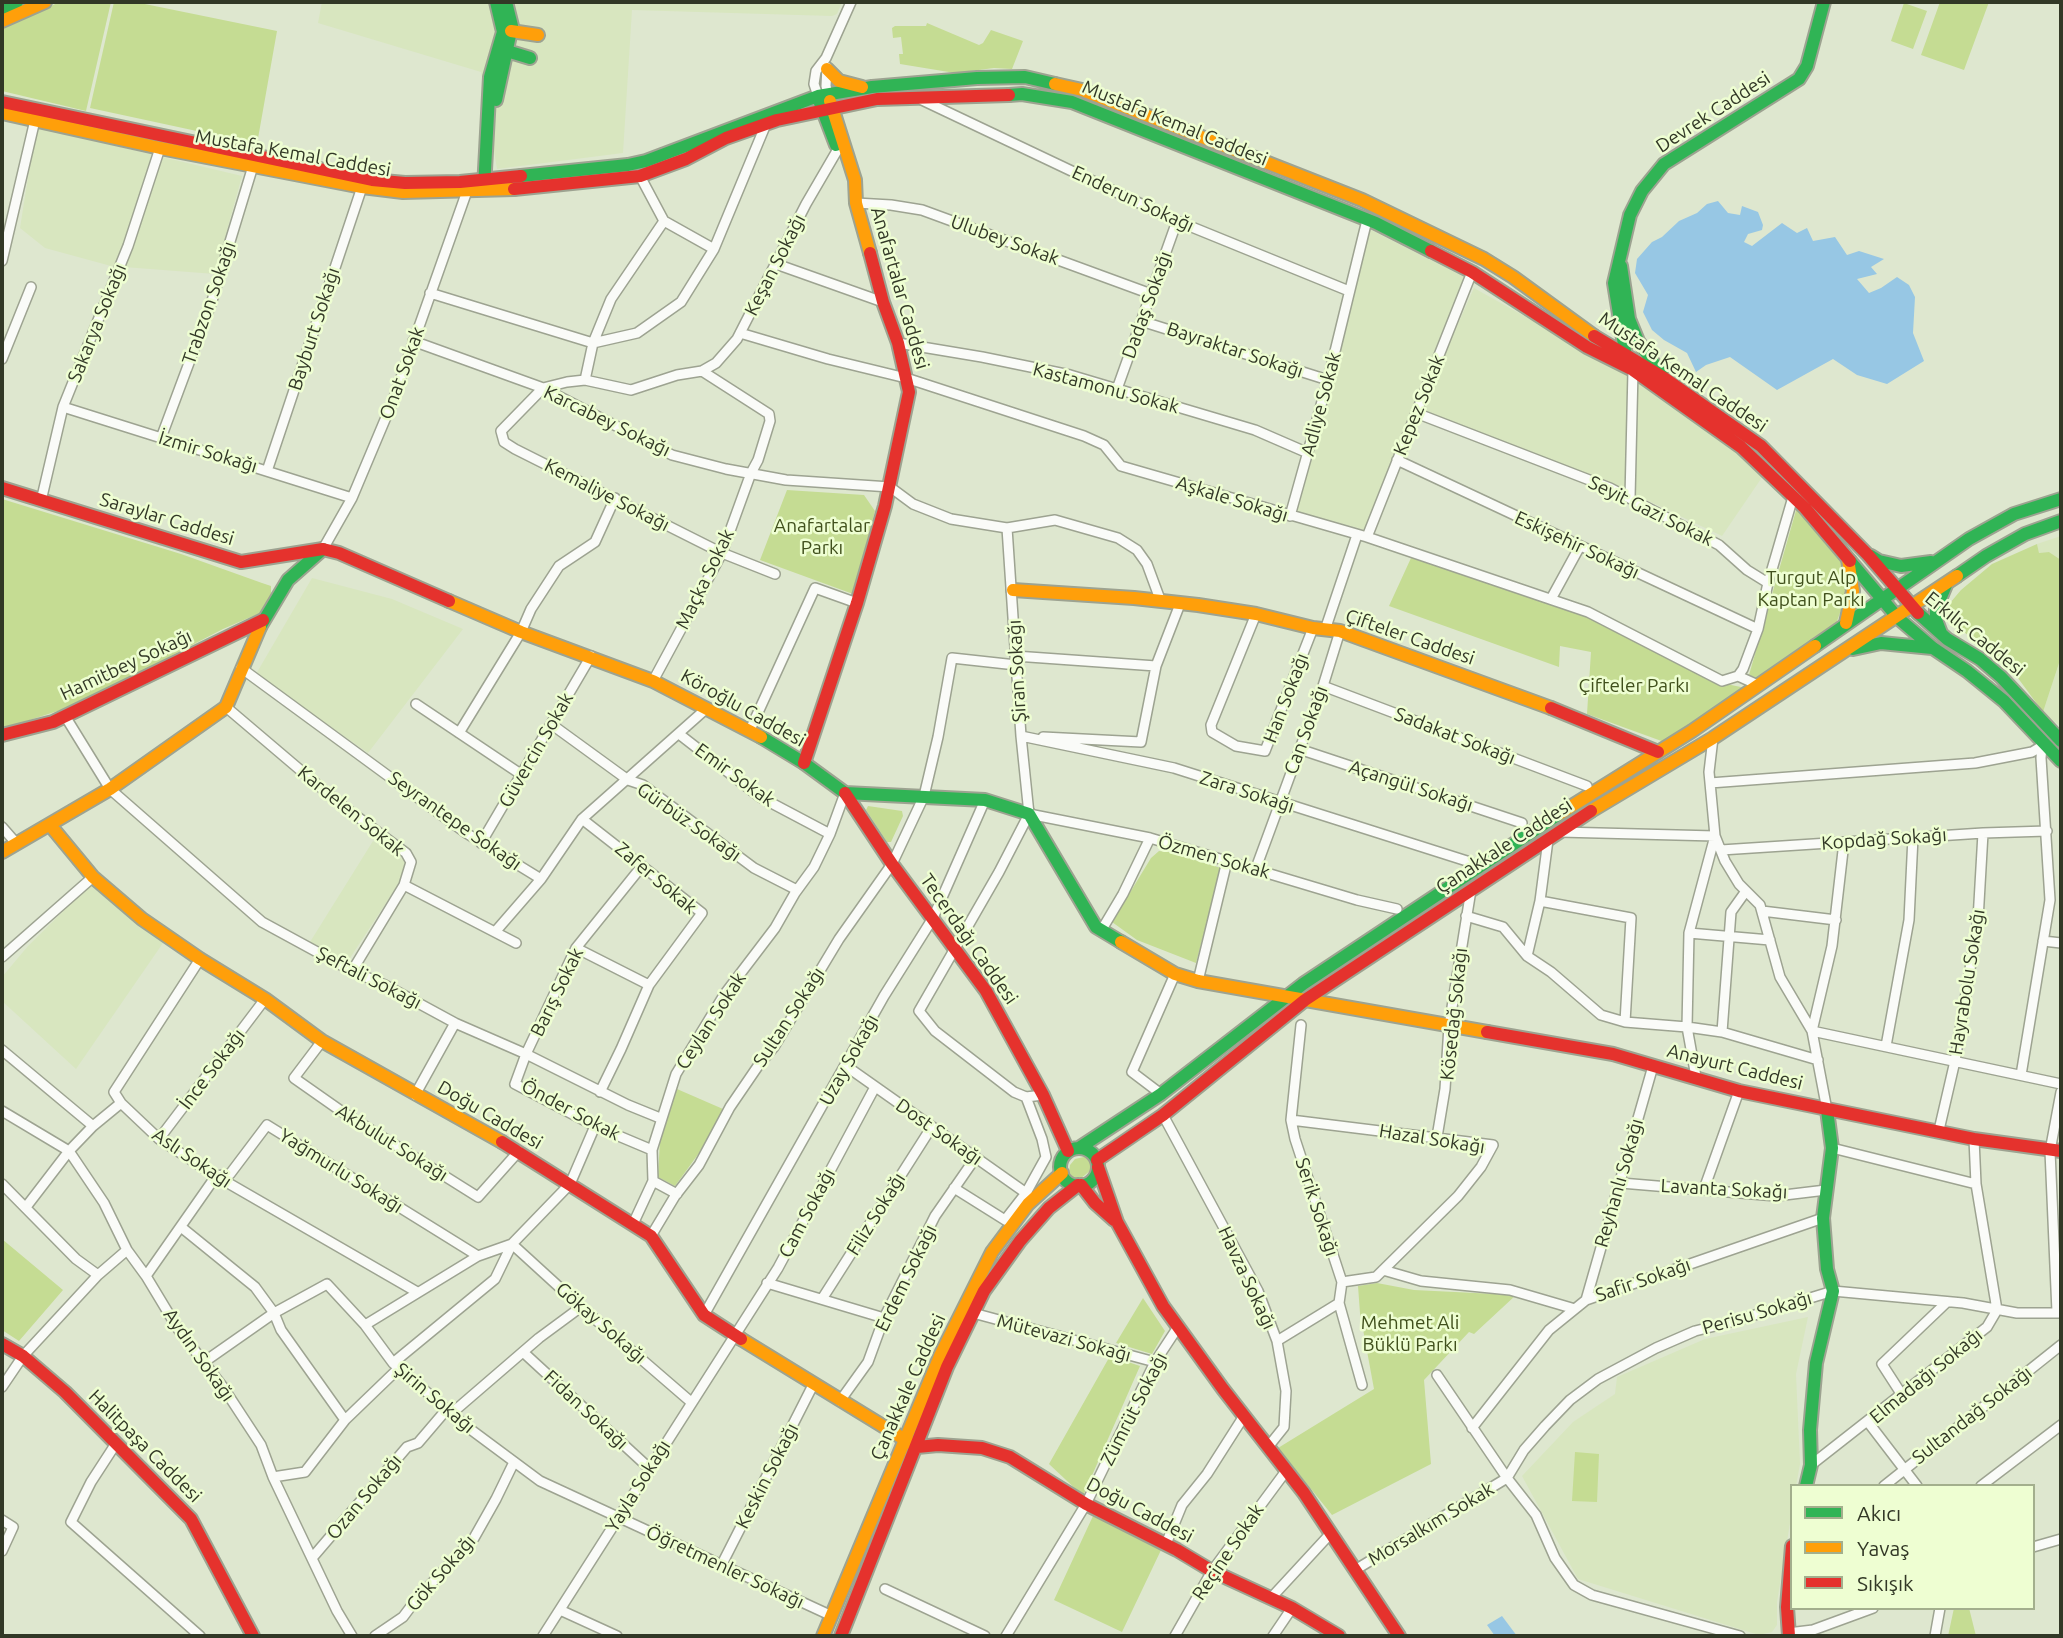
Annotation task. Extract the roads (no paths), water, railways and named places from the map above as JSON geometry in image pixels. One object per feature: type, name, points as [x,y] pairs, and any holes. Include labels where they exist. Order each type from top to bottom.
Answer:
[{"type":"street","points":[[2,9],[17,2]]},
{"type":"street","points":[[2,21],[45,2]]},
{"type":"street","points":[[488,185],[490,77],[503,32],[496,2]]},
{"type":"street","points":[[488,185],[496,96],[511,31],[506,2]]},
{"type":"street","points":[[828,108],[823,95],[826,86],[826,63],[851,2]]},
{"type":"street","name":"Devrek Caddesi","points":[[1633,370],[1624,355],[1614,283],[1630,215],[1642,191],[1664,164],[1799,79],[1807,66],[1824,2]]},
{"type":"street","points":[[511,31],[538,34]]},
{"type":"street","points":[[507,51],[530,58]]},
{"type":"street","points":[[826,63],[839,81],[865,88]]},
{"type":"street","name":"Mustafa Kemal Caddesi","points":[[2,113],[255,161],[362,187],[403,192],[467,191],[488,185],[646,161],[682,149],[758,116],[823,95],[865,88],[977,78],[1025,78],[1082,90],[1362,200],[1484,259],[1590,334],[1664,378],[1761,446],[1868,555]]},
{"type":"street","name":"Mustafa Kemal Caddesi","points":[[255,161],[385,182],[488,185],[640,176],[686,159],[726,138],[766,124],[877,99],[1022,94],[1072,102],[1367,220],[1472,272],[1587,347],[1633,370],[1741,447],[1847,555],[1898,618]]},
{"type":"street","name":"Enderun Sokağı","points":[[920,99],[1177,220],[1349,291]]},
{"type":"street","name":"Mustafa Kemal Caddesi","points":[[2,102],[161,142]]},
{"type":"street","name":"Anafartalar Caddesi","points":[[828,108],[848,181],[854,186]]},
{"type":"street","name":"Anafartalar Caddesi","points":[[804,764],[857,603],[890,487],[909,392],[898,343],[883,302],[856,203],[855,180],[828,108]]},
{"type":"street","points":[[2,261],[35,120]]},
{"type":"street","points":[[430,293],[593,344],[637,333],[681,302],[714,249],[766,124]]},
{"type":"street","name":"Sakarya Sokağı","points":[[41,501],[63,407],[128,246],[161,142]]},
{"type":"street","name":"Keşan Sokağı","points":[[702,370],[716,363],[733,345],[838,149]]},
{"type":"street","name":"Trabzon Sokağı","points":[[161,438],[211,304],[255,161]]},
{"type":"street","points":[[640,176],[664,220],[714,249]]},
{"type":"street","name":"Bayburt Sokağı","points":[[267,471],[362,187]]},
{"type":"street","name":"Onat Sokak","points":[[323,549],[352,498],[392,403],[467,191]]},
{"type":"street","name":"Ulubey Sokak","points":[[856,203],[922,210],[1151,294]]},
{"type":"street","points":[[585,380],[593,344],[611,299],[664,220]]},
{"type":"street","name":"Dadaş Sokağı","points":[[1117,389],[1177,220]]},
{"type":"street","name":"Adliye Sokak","points":[[1290,516],[1328,380],[1367,220]]},
{"type":"street","name":"Devrek Caddesi","points":[[1619,255],[1629,319],[1638,341],[1664,378]]},
{"type":"street","points":[[776,264],[883,302]]},
{"type":"street","name":"Kepez Sokak","points":[[1319,629],[1397,460],[1472,272]]},
{"type":"street","points":[[2,359],[31,287]]},
{"type":"street","points":[[1590,334],[1607,335],[1615,330],[1618,312]]},
{"type":"street","name":"Bayraktar Sokağı","points":[[1142,321],[1328,380]]},
{"type":"street","name":"Aşkale Sokağı","points":[[740,333],[906,378],[1084,436],[1104,445],[1122,466],[1362,536],[1551,599],[1588,612],[1722,681],[1738,676]]},
{"type":"street","name":"Karcabey Sokağı","points":[[413,341],[543,388],[672,455],[726,469],[786,480],[890,487],[914,504],[951,519],[1007,528],[1055,520],[1118,538],[1137,550],[1147,564],[1161,602]]},
{"type":"street","name":"Kastamonu Sokak","points":[[898,343],[1058,373],[1255,430],[1308,453]]},
{"type":"street","points":[[543,388],[585,380],[631,390],[702,370]]},
{"type":"street","name":"Maçka Sokak","points":[[653,681],[722,553],[770,423],[769,414],[702,370]]},
{"type":"street","points":[[1630,498],[1633,370]]},
{"type":"street","name":"Kemaliye Sokağı","points":[[543,388],[501,431],[504,442],[722,553],[775,574]]},
{"type":"street","name":"İzmir Sokağı","points":[[63,407],[352,498]]},
{"type":"street","name":"Seyit Gazi Sokak","points":[[1416,413],[1630,498],[1719,545],[1746,570],[1768,583]]},
{"type":"street","name":"Eskişehir Sokağı","points":[[1397,460],[1758,629]]},
{"type":"street","name":"Saraylar Caddesi","points":[[2,488],[241,562],[323,549]]},
{"type":"street","points":[[1758,685],[1738,676],[1758,629],[1768,583],[1793,497]]},
{"type":"street","points":[[460,733],[521,632],[531,609],[559,566],[595,542],[615,498]]},
{"type":"street","name":"Çanakkale Caddesi","points":[[1074,1149],[1161,1094],[1286,997],[1535,829],[1758,685],[1969,539],[2014,514],[2061,499]]},
{"type":"street","name":"Çanakkale Caddesi","points":[[1098,1164],[1305,1000],[1554,836],[1713,738],[1898,618],[1986,556],[2025,534],[2061,521]]},
{"type":"street","name":"Şiran Sokağı","points":[[1007,528],[1013,590],[1015,660],[1029,814]]},
{"type":"street","points":[[1551,599],[1580,546]]},
{"type":"street","points":[[2,852],[110,789],[226,707],[263,620],[288,580],[323,549]]},
{"type":"street","name":"Köroğlu Caddesi","points":[[323,549],[339,553],[521,632],[653,681],[750,730],[845,793]]},
{"type":"street","points":[[1846,624],[1853,591],[1847,555]]},
{"type":"street","points":[[1868,555],[1879,561],[1901,566],[1940,559]]},
{"type":"street","name":"Erkılıç Caddesi","points":[[1868,555],[1912,608],[1941,634],[1980,659],[2001,677],[2061,741]]},
{"type":"street","points":[[1941,634],[1936,610],[1946,584]]},
{"type":"street","points":[[750,730],[815,588],[857,603]]},
{"type":"street","name":"Çifteler Caddesi","points":[[1013,590],[1134,598],[1256,614],[1319,629],[1340,631],[1521,696],[1658,752]]},
{"type":"street","points":[[1021,736],[1141,741],[1156,666],[1180,604]]},
{"type":"street","name":"Han Sokağı","points":[[1256,614],[1211,725],[1212,732],[1236,746],[1265,751],[1319,629]]},
{"type":"street","name":"Erkılıç Caddesi","points":[[1898,618],[2004,701],[2061,761]]},
{"type":"street","name":"Hamitbey Sokağı","points":[[2,735],[52,722],[263,620]]},
{"type":"street","name":"Can Sokağı","points":[[1256,868],[1323,686],[1340,631]]},
{"type":"street","points":[[1847,650],[1881,643],[1933,648]]},
{"type":"street","name":"Güvercin Sokak","points":[[481,844],[591,656]]},
{"type":"street","name":"Sultan Sokağı","points":[[651,1236],[699,1165],[730,1107],[774,1047],[839,939],[892,864],[924,796],[952,658],[1015,660]]},
{"type":"street","points":[[1015,660],[1156,666]]},
{"type":"street","name":"Seyrantepe Sokağı","points":[[241,668],[481,844],[541,879],[582,819],[707,708]]},
{"type":"street","name":"Sadakat Sokağı","points":[[1323,686],[1587,786]]},
{"type":"street","points":[[416,704],[522,775]]},
{"type":"street","name":"Kardelen Sokak","points":[[226,707],[339,803],[407,853],[411,862],[404,885],[352,971]]},
{"type":"street","name":"Şeftali Sokağı","points":[[65,716],[110,789],[262,922],[455,1023],[660,1118]]},
{"type":"street","name":"Gürbüz Sokağı","points":[[551,724],[628,780],[643,785],[754,868],[797,890]]},
{"type":"street","name":"Emir Sokak","points":[[679,734],[760,797],[830,834]]},
{"type":"street","name":"Zara Sokağı","points":[[1021,736],[1174,768],[1470,862]]},
{"type":"street","points":[[1713,738],[1710,783],[1715,836],[1739,884],[1760,905],[1780,977],[1812,1031],[1832,1148],[1823,1218],[1826,1269],[1833,1290],[1816,1363],[1810,1430],[1811,1465],[1806,1484]]},
{"type":"street","points":[[1710,783],[1975,763],[2032,752],[2043,744]]},
{"type":"street","points":[[2021,1075],[2050,900],[2043,744]]},
{"type":"street","name":"Açangül Sokağı","points":[[1299,749],[1522,823]]},
{"type":"street","points":[[845,793],[985,800],[1029,814],[1098,929],[1123,894],[1150,838]]},
{"type":"street","name":"Ceylan Sokak","points":[[633,1224],[653,1181],[652,1150],[676,1074],[724,995],[775,928],[814,867],[845,793]]},
{"type":"street","name":"Tecerdağı Caddesi","points":[[845,793],[892,864],[986,991],[1074,1149]]},
{"type":"street","name":"Uzay Sokağı","points":[[704,1315],[884,996],[933,918],[985,800]]},
{"type":"street","points":[[1029,814],[919,1011],[935,1031],[1014,1092],[1026,1097],[1044,1095]]},
{"type":"street","name":"Özmen Sokak","points":[[1029,814],[1150,838],[1357,900],[1397,909]]},
{"type":"street","name":"Zafer Sokak","points":[[582,819],[702,913],[649,985],[600,1092]]},
{"type":"street","name":"Doğu Caddesi","points":[[50,825],[93,877],[142,919],[200,959],[265,999],[321,1041],[519,1152],[651,1236],[704,1315],[733,1335],[916,1447],[938,1445],[982,1448],[1010,1457],[1086,1504],[1166,1544],[1212,1571],[1292,1608],[1339,1636]]},
{"type":"street","points":[[2,827],[16,843]]},
{"type":"street","name":"Kopdağ Sokağı","points":[[1721,850],[2047,831]]},
{"type":"street","name":"Hayrabolu Sokağı","points":[[1939,1130],[1955,1061],[1979,920],[1983,833]]},
{"type":"street","points":[[1527,956],[1554,836],[1715,836]]},
{"type":"street","points":[[1696,1077],[1687,1027],[1689,933],[1715,836]]},
{"type":"street","points":[[1886,1046],[1909,920],[1913,837]]},
{"type":"street","points":[[1812,1031],[1832,946],[1844,842]]},
{"type":"street","points":[[1198,981],[1227,861]]},
{"type":"street","name":"Barış Sokak","points":[[526,1054],[576,948],[642,866]]},
{"type":"street","points":[[2,957],[93,877]]},
{"type":"street","points":[[495,932],[541,879]]},
{"type":"street","points":[[404,885],[516,943]]},
{"type":"street","name":"Kösedağ Sokağı","points":[[1437,1137],[1445,1089],[1449,1026],[1471,890]]},
{"type":"street","points":[[1722,1032],[1731,912],[1746,891]]},
{"type":"street","points":[[1540,901],[1631,918],[1625,1022]]},
{"type":"street","points":[[1762,911],[1836,920]]},
{"type":"street","points":[[1466,916],[1503,927],[1527,956],[1551,972],[1601,1015],[1625,1022],[1722,1032],[1818,1060]]},
{"type":"street","name":"Anayurt Caddesi","points":[[1098,929],[1174,974],[1198,981],[1613,1054],[1739,1091],[1974,1139],[2055,1151]]},
{"type":"street","points":[[1689,933],[1770,940]]},
{"type":"street","points":[[2043,941],[2061,943]]},
{"type":"street","points":[[576,948],[649,985]]},
{"type":"street","points":[[26,1207],[69,1151],[121,1103],[114,1092],[200,959]]},
{"type":"street","points":[[1161,1094],[1132,1072],[1174,974]]},
{"type":"street","points":[[1332,984],[1327,995],[1332,1004]]},
{"type":"street","name":"İnce Sokağı","points":[[159,1139],[265,999]]},
{"type":"street","name":"Anayurt Caddesi","points":[[1291,1010],[1315,1010],[1370,1017],[1401,1016]]},
{"type":"street","points":[[415,1095],[455,1023]]},
{"type":"street","name":"Serik Sokağı","points":[[1301,1026],[1291,1120],[1294,1139],[1342,1282],[1339,1303],[1362,1385]]},
{"type":"street","points":[[1812,1031],[2061,1084]]},
{"type":"street","name":"Akbulut Sokağı","points":[[321,1041],[294,1078],[341,1111],[478,1197],[519,1152]]},
{"type":"street","points":[[2,1050],[93,1126]]},
{"type":"street","name":"Önder Sokak","points":[[526,1054],[515,1084],[595,1126],[652,1150]]},
{"type":"street","name":"Dost Sokağı","points":[[846,1066],[1029,1197]]},
{"type":"street","name":"Reyhanlı Sokağı","points":[[1586,1300],[1653,1066]]},
{"type":"street","name":"Cam Sokağı","points":[[733,1335],[778,1268],[875,1087]]},
{"type":"street","points":[[1704,1189],[1739,1091]]},
{"type":"street","points":[[2059,1312],[2055,1151],[2061,1092]]},
{"type":"street","points":[[954,1188],[1005,1220],[1029,1197],[1046,1157],[1026,1097]]},
{"type":"street","name":"Aslı Sokağı","points":[[121,1103],[159,1139],[216,1176],[417,1292]]},
{"type":"street","name":"Aydın Sokağı","points":[[2,1111],[69,1151],[104,1203],[127,1250],[178,1329],[223,1387],[261,1445],[272,1477],[352,1636]]},
{"type":"street","name":"Havza Sokağı","points":[[1163,1115],[1258,1291],[1277,1341],[1286,1391],[1284,1427],[1268,1447]]},
{"type":"street","name":"Hazal Sokağı","points":[[1291,1120],[1493,1145],[1481,1167],[1458,1196],[1376,1277],[1342,1282]]},
{"type":"street","name":"Yağmurlu Sokağı","points":[[216,1176],[230,1174],[267,1125],[478,1256]]},
{"type":"street","points":[[272,1477],[305,1472],[345,1420],[397,1365],[495,1279],[512,1244],[570,1184],[595,1126]]},
{"type":"street","name":"Filiz Sokağı","points":[[822,1300],[931,1128]]},
{"type":"street","name":"Elmadağı Sokağı","points":[[1811,1465],[1987,1327],[1997,1310],[1976,1184],[1974,1139]]},
{"type":"street","points":[[1832,1148],[1976,1184]]},
{"type":"street","points":[[1117,1222],[1079,1185],[1068,1182],[1062,1173],[1061,1161],[1074,1149],[1091,1151],[1098,1164],[1117,1222],[1163,1306],[1304,1493],[1399,1636]]},
{"type":"street","name":"Erdem Sokağı","points":[[840,1401],[868,1362],[884,1318],[935,1216],[976,1157]]},
{"type":"street","points":[[1079,1185],[1094,1178],[1098,1164]]},
{"type":"street","name":"Çanakkale Caddesi","points":[[823,1636],[940,1356],[992,1252],[1029,1197],[1062,1173]]},
{"type":"street","points":[[146,1276],[216,1176]]},
{"type":"street","points":[[653,1181],[677,1194]]},
{"type":"street","name":"Lavanta Sokağı","points":[[1621,1183],[1776,1196],[1826,1190]]},
{"type":"street","points":[[2,1184],[76,1259],[98,1275]]},
{"type":"street","name":"Çanakkale Caddesi","points":[[841,1636],[947,1367],[984,1291],[1020,1241],[1049,1208],[1079,1185]]},
{"type":"street","name":"Safir Sokağı","points":[[1472,1427],[1549,1330],[1586,1300],[1823,1218]]},
{"type":"street","points":[[181,1227],[255,1287],[274,1313],[281,1330],[345,1420]]},
{"type":"street","points":[[365,1325],[478,1256],[512,1244]]},
{"type":"street","name":"Gökay Sokağı","points":[[512,1244],[580,1307],[691,1402]]},
{"type":"street","points":[[2,1387],[23,1356],[98,1275],[127,1250]]},
{"type":"street","points":[[1383,1270],[1421,1281],[1510,1290],[1576,1309]]},
{"type":"street","points":[[767,1283],[884,1318]]},
{"type":"street","name":"Şirin Sokağı","points":[[204,1362],[274,1313],[327,1284],[397,1365],[450,1411],[540,1481],[618,1518]]},
{"type":"street","name":"Perisu Sokağı","points":[[1507,1478],[1524,1450],[1570,1400],[1598,1379],[1695,1331],[1833,1290],[1947,1301],[2017,1313],[2059,1312]]},
{"type":"street","points":[[1902,1395],[1882,1364],[1947,1301]]},
{"type":"street","points":[[1277,1341],[1339,1303]]},
{"type":"street","name":"Ozan Sokağı","points":[[312,1558],[407,1447],[418,1443],[450,1411],[580,1307]]},
{"type":"street","name":"Mütevazi Sokağı","points":[[973,1313],[1155,1362]]},
{"type":"street","name":"Zümrüt Sokağı","points":[[1006,1636],[1086,1504],[1155,1362],[1178,1326]]},
{"type":"street","name":"Yayla Sokağı","points":[[543,1636],[733,1335]]},
{"type":"street","name":"Halitpaşa Caddesi","points":[[2,1344],[23,1356],[65,1392],[191,1519],[253,1636]]},
{"type":"street","name":"Sultandağ Sokağı","points":[[1886,1484],[2061,1345]]},
{"type":"street","name":"Fidan Sokağı","points":[[523,1352],[649,1468]]},
{"type":"street","points":[[1437,1375],[1507,1478],[1536,1515],[1555,1558],[1574,1585],[1592,1595],[1740,1636]]},
{"type":"street","name":"Keskin Sokağı","points":[[721,1566],[813,1385]]},
{"type":"street","points":[[1166,1544],[1182,1506],[1207,1474],[1244,1416]]},
{"type":"street","points":[[1868,1422],[1916,1484]]},
{"type":"street","points":[[1984,1484],[2061,1425]]},
{"type":"street","points":[[115,1445],[91,1482],[71,1522],[200,1636]]},
{"type":"street","name":"Gök Sokağı","points":[[375,1636],[403,1617],[474,1538],[514,1462]]},
{"type":"street","name":"Reçine Sokak","points":[[1175,1636],[1212,1571],[1286,1471]]},
{"type":"street","name":"Morsalkım Sokak","points":[[1355,1570],[1507,1478]]},
{"type":"street","name":"Öğretmenler Sokağı","points":[[618,1518],[832,1616]]},
{"type":"street","points":[[2,1520],[13,1527],[2,1551]]},
{"type":"street","points":[[1270,1598],[1331,1534]]},
{"type":"street","points":[[2035,1546],[2061,1539]]},
{"type":"street","points":[[1790,1570],[1788,1634],[1813,1630],[1868,1610]]},
{"type":"street","points":[[885,1589],[968,1633],[985,1636]]},
{"type":"street","points":[[1273,1636],[1292,1608]]},
{"type":"street","points":[[1935,1636],[1940,1610]]},
{"type":"street","points":[[559,1611],[617,1636]]},
{"type":"street","points":[[1820,1636],[1826,1625]]},
{"type":"water","points":[[1718,201],[1728,213],[1740,215],[1742,206],[1758,212],[1762,230],[1748,234],[1744,242],[1752,246],[1782,223],[1797,233],[1807,228],[1813,241],[1835,237],[1847,255],[1859,251],[1884,259],[1871,267],[1877,274],[1857,279],[1869,293],[1897,277],[1909,285],[1915,297],[1913,333],[1924,361],[1887,384],[1857,375],[1833,359],[1777,390],[1730,357],[1706,365],[1696,372],[1687,353],[1652,330],[1643,312],[1648,295],[1635,273],[1637,259],[1652,242],[1662,237],[1679,221],[1697,213],[1707,204]]},
{"type":"water","points":[[1502,1616],[1517,1636],[1495,1636],[1487,1625]]},
{"type":"park label","name":"Anafartalar Parkı","points":[[822,537]]},
{"type":"park label","name":"Turgut Alp Kaptan Parkı","points":[[1811,589]]},
{"type":"park label","name":"Çifteler Parkı","points":[[1634,686]]},
{"type":"park label","name":"Mehmet Ali Büklü Parkı","points":[[1410,1334]]}]
